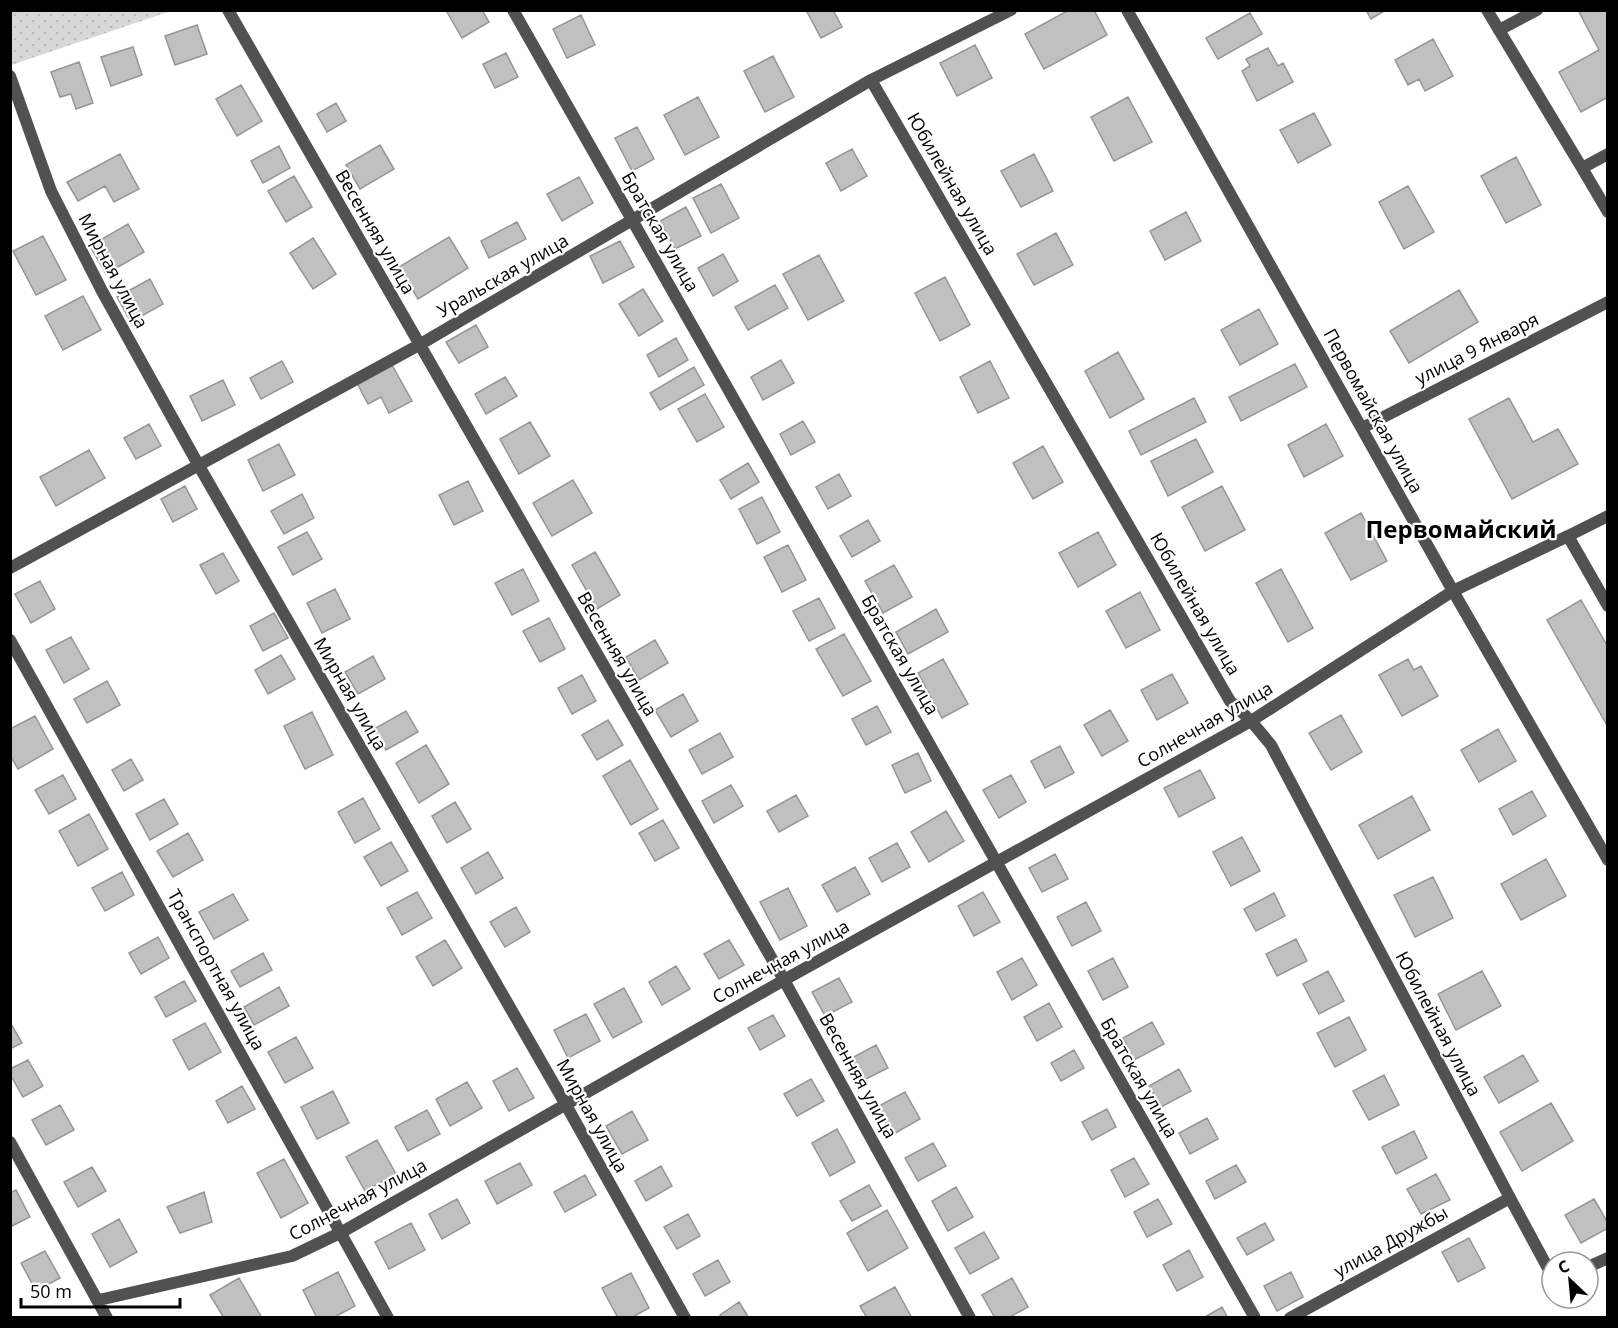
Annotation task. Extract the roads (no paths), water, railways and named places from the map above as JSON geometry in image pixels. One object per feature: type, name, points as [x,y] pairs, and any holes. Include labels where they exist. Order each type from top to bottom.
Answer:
[{"type":"street","name":"Весенняя улица","points":[[228,10],[784,980],[970,1317]]},
{"type":"street","name":"Братская улица","points":[[513,10],[1255,1317]]},
{"type":"street","name":"Уральская улица","points":[[10,568],[419,345],[871,80],[1011,10]]},
{"type":"street","name":"Первомайская улица","points":[[1127,10],[1453,591],[1608,860]]},
{"type":"street","points":[[1487,10],[1608,212]]},
{"type":"street","points":[[1499,30],[1537,10]]},
{"type":"street","name":"Мирная улица","points":[[10,76],[51,191],[102,291],[199,466],[685,1317]]},
{"type":"street","name":"Юбилейная улица","points":[[871,80],[1230,701],[1271,745],[1540,1253]]},
{"type":"street","points":[[1582,168],[1608,154]]},
{"type":"street","name":"улица 9 Января","points":[[1362,428],[1608,302]]},
{"type":"street","name":"Солнечная улица","points":[[99,1300],[291,1256],[342,1232],[784,980],[1251,721],[1453,591],[1608,516]]},
{"type":"street","points":[[1568,536],[1608,606]]},
{"type":"street","name":"Транспортная улица","points":[[10,640],[388,1317]]},
{"type":"street","points":[[10,1142],[107,1317]]},
{"type":"street","name":"улица Дружбы","points":[[1290,1317],[1510,1197]]},
{"type":"district","name":"Первомайский","points":[[1461,530]]}]
